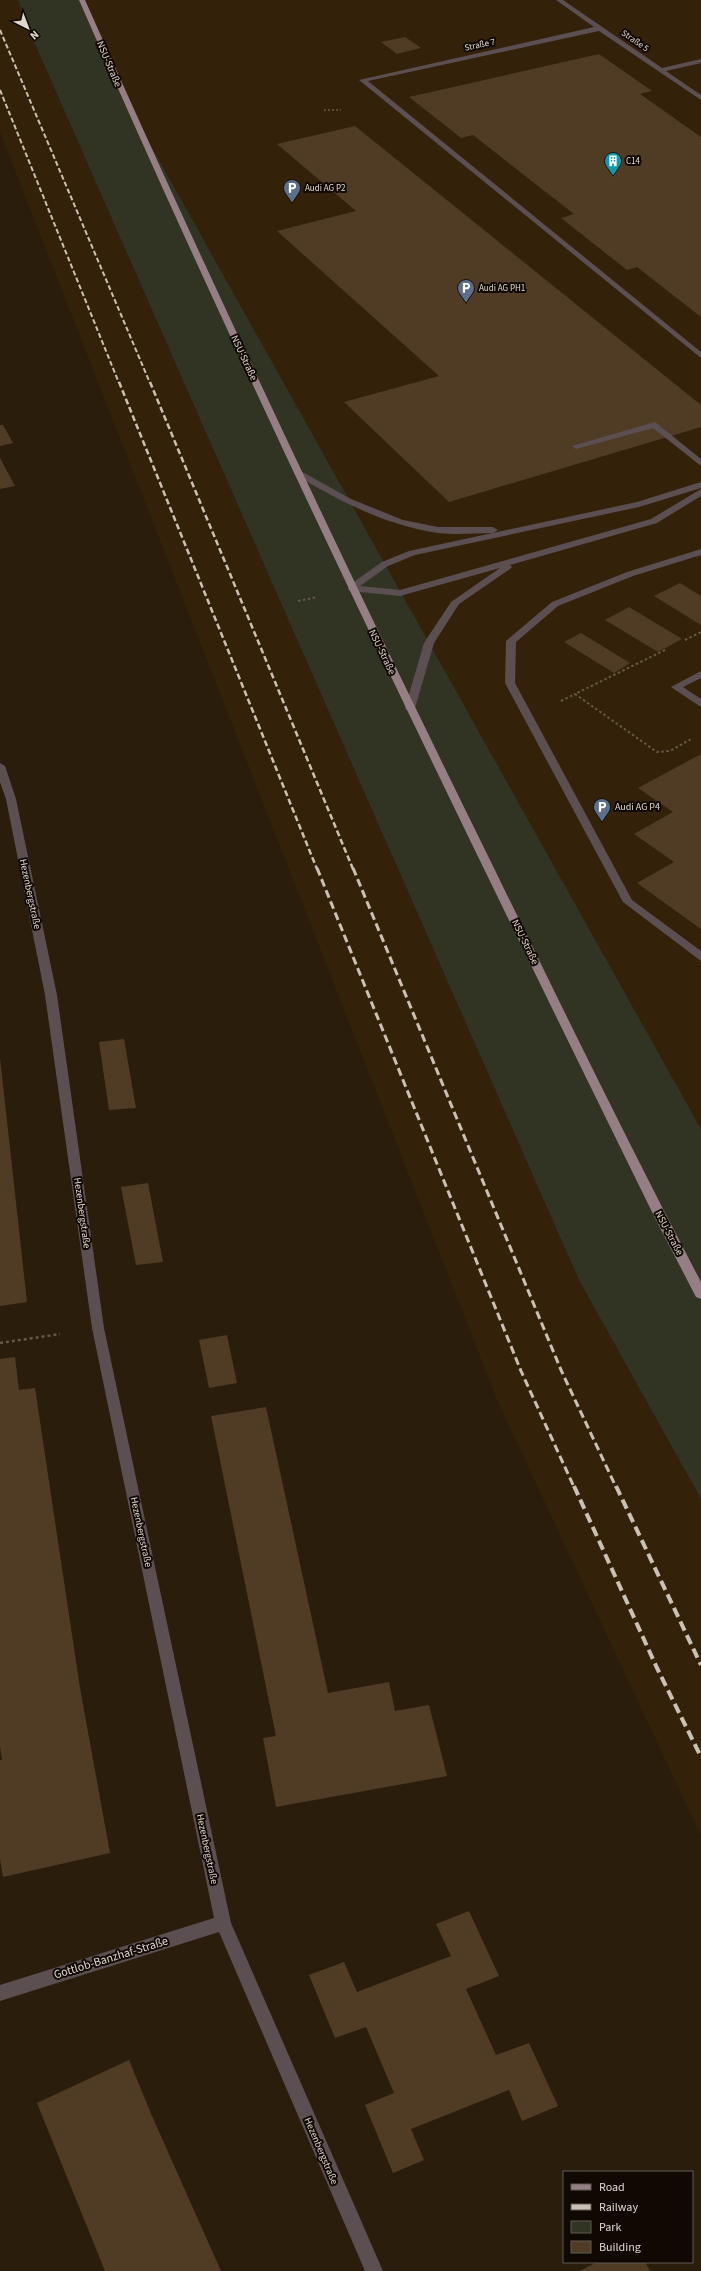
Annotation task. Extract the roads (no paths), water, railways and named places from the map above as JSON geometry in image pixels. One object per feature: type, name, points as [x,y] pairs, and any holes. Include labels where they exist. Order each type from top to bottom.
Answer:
[{"type":"main road","name":"NSU-Straße","points":[[82,0],[127,104],[351,588],[661,1218],[701,1294]]},
{"type":"street","name":"Straße 5","points":[[559,0],[701,98]]},
{"type":"street","name":"Straße 7","points":[[601,28],[363,80],[701,356]]},
{"type":"street","points":[[660,70],[701,61]]},
{"type":"street","points":[[576,446],[655,425],[701,463]]},
{"type":"street","points":[[297,472],[351,504],[394,521],[439,530],[517,530]]},
{"type":"street","points":[[351,588],[385,564],[412,553],[639,504],[701,485]]},
{"type":"street","points":[[351,588],[400,593],[654,522],[701,492]]},
{"type":"street","points":[[701,552],[630,574],[555,604],[511,641],[510,683],[628,902],[701,957]]},
{"type":"street","points":[[410,708],[429,643],[456,602],[520,559]]},
{"type":"street","points":[[701,674],[676,687],[701,704]]},
{"type":"street","name":"Hezenbergstraße","points":[[0,766],[11,799],[51,995],[98,1328],[223,1923],[374,2271]]},
{"type":"street","name":"Gottlob-Banzhaf-Straße","points":[[0,1993],[223,1923]]},
{"type":"railway","points":[[0,30],[150,383]]},
{"type":"railway","points":[[0,90],[119,383]]},
{"type":"railway","points":[[119,382],[317,869]]},
{"type":"railway","points":[[150,382],[353,869]]},
{"type":"railway","points":[[317,868],[521,1371],[574,1487]]},
{"type":"railway","points":[[353,868],[561,1370],[616,1487]]},
{"type":"railway","points":[[574,1486],[657,1668],[701,1757]]},
{"type":"railway","points":[[616,1486],[701,1665]]},
{"type":"place","name":"C14","points":[[613,176]]},
{"type":"place","name":"Audi AG P2","points":[[292,203]]},
{"type":"place","name":"Audi AG PH1","points":[[466,303]]},
{"type":"place","name":"Audi AG P4","points":[[602,822]]}]
